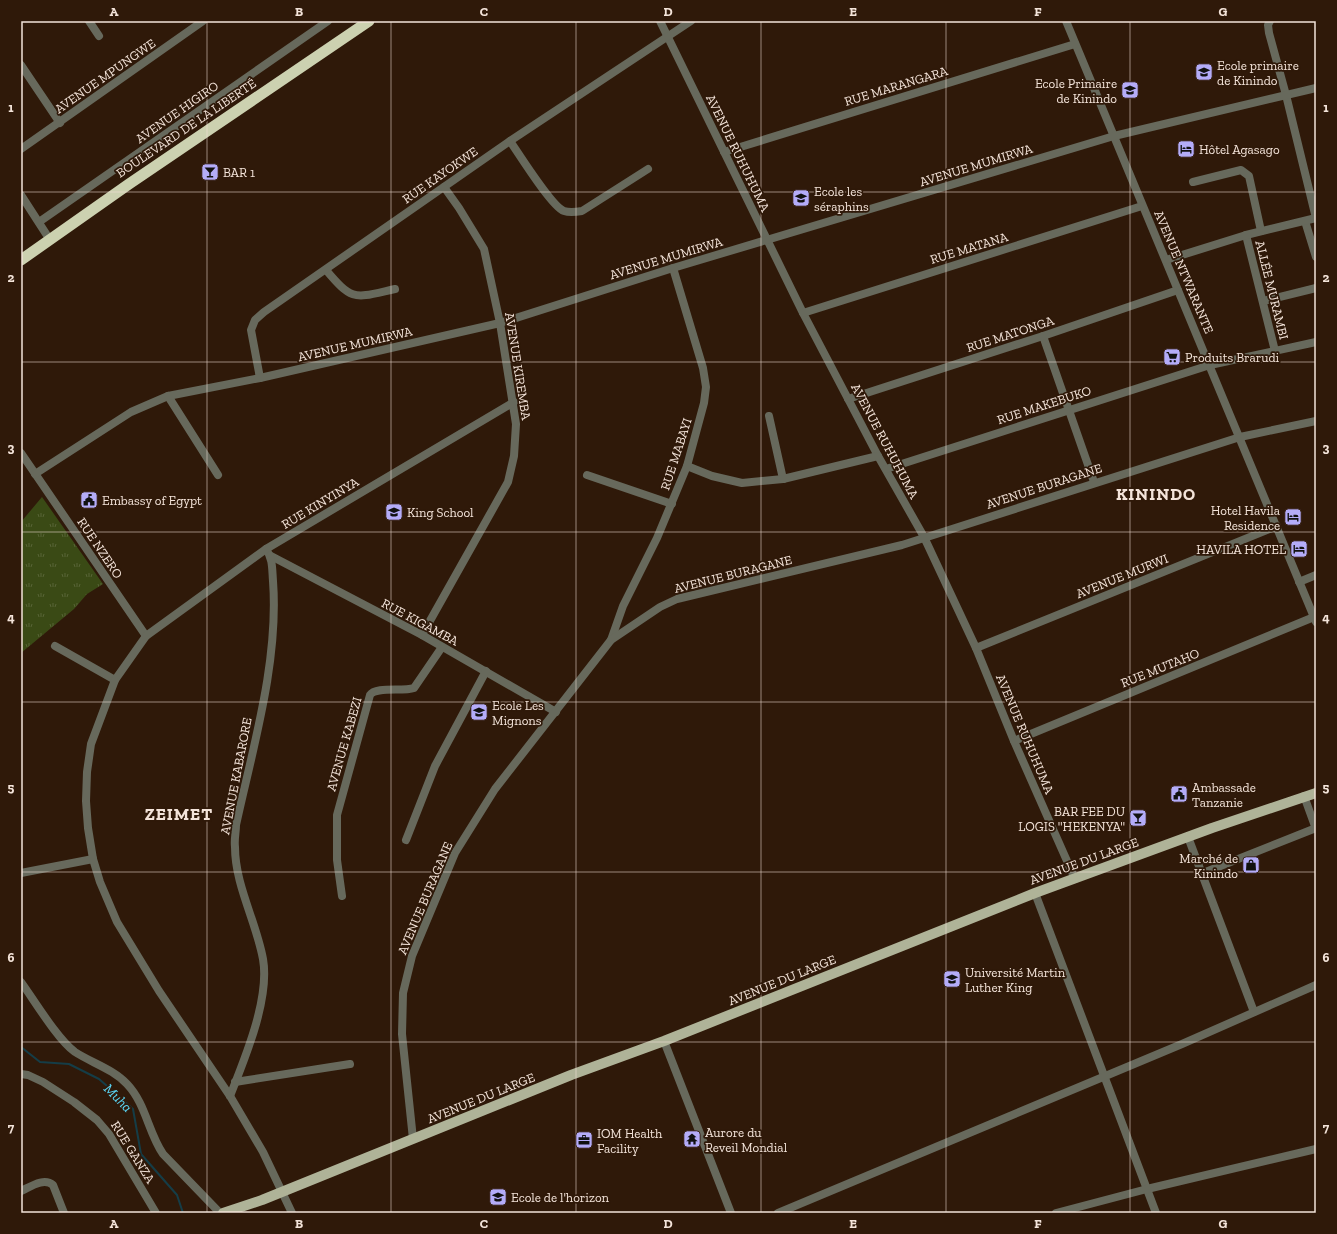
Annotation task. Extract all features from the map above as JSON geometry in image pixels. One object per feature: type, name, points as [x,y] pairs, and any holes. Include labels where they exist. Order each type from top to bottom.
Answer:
[{"type":"highway","name":"BOULEVARD DE LA LIBERTÉ","points":[[21,260],[369,21]]},
{"type":"main road","name":"AVENUE DU LARGE","points":[[239,1213],[282,1191],[571,1075],[664,1041],[1036,893],[1188,837],[1316,793]]},
{"type":"main road","name":"AVENUE DU LARGE","points":[[224,1213],[262,1200]]},
{"type":"street","points":[[89,21],[99,36]]},
{"type":"street","name":"AVENUE MPUNGWE","points":[[21,149],[203,21]]},
{"type":"street","name":"AVENUE HIGIRO","points":[[39,222],[328,21]]},
{"type":"street","name":"AVENUE RUHUHUMA","points":[[660,21],[804,313],[878,456],[924,537],[976,648],[1014,741],[1074,879]]},
{"type":"street","name":"RUE KAYOKWE","points":[[260,378],[251,330],[252,325],[264,312],[510,142],[691,21]]},
{"type":"street","name":"AVENUE NTWARANTE","points":[[1066,21],[1315,620]]},
{"type":"street","points":[[1166,260],[1246,235],[1316,218],[1286,95],[1269,33],[1268,25],[1270,21]]},
{"type":"street","name":"RUE MARANGARA","points":[[724,152],[1075,44]]},
{"type":"street","points":[[21,66],[60,123]]},
{"type":"street","name":"AVENUE MUMIRWA","points":[[35,474],[131,412],[168,396],[260,378],[500,323],[673,268],[1114,136],[1316,88]]},
{"type":"street","points":[[510,142],[562,211],[582,211],[648,169]]},
{"type":"street","points":[[1193,182],[1241,170],[1246,172],[1249,176],[1261,231]]},
{"type":"street","name":"AVENUE KIREMBA","points":[[422,635],[508,482],[514,456],[516,436],[514,402],[500,323],[484,249],[459,208],[444,187]]},
{"type":"street","points":[[21,195],[50,240]]},
{"type":"street","name":"RUE MATANA","points":[[804,313],[1142,206]]},
{"type":"street","points":[[1305,221],[1316,257]]},
{"type":"street","name":"ALLÉE MURAMBI","points":[[1246,235],[1275,351]]},
{"type":"street","name":"RUE MABAYI","points":[[611,640],[624,606],[657,538],[687,466],[704,403],[706,387],[698,346],[673,268]]},
{"type":"street","points":[[326,270],[343,290],[349,294],[369,295],[394,289]]},
{"type":"street","points":[[1263,301],[1316,288]]},
{"type":"street","name":"RUE MATONGA","points":[[848,399],[1043,336],[1178,290]]},
{"type":"street","points":[[1043,336],[1094,482]]},
{"type":"street","name":"RUE MAKEBUKO","points":[[886,469],[1210,365],[1316,342]]},
{"type":"street","points":[[168,396],[218,474]]},
{"type":"street","name":"RUE KINYINYA","points":[[292,1213],[263,1152],[230,1096],[159,991],[117,922],[100,882],[93,859],[87,815],[87,772],[91,744],[115,680],[146,636],[266,549],[514,402]]},
{"type":"street","points":[[769,416],[783,479]]},
{"type":"street","name":"AVENUE BURAGANE","points":[[413,1139],[402,1034],[403,993],[412,956],[455,853],[495,789],[611,640],[660,607],[677,599],[902,545],[1094,482],[1240,437],[1316,422]]},
{"type":"street","name":"RUE NZERO","points":[[21,453],[146,636]]},
{"type":"street","points":[[687,466],[725,480],[742,483],[783,479],[878,456]]},
{"type":"street","points":[[587,475],[672,504]]},
{"type":"street","name":"AVENUE MURWI","points":[[976,648],[1277,526]]},
{"type":"street","points":[[266,549],[271,556]]},
{"type":"street","name":"RUE KIGAMBA","points":[[271,556],[422,635],[556,712]]},
{"type":"street","name":"AVENUE KABARORE","points":[[230,1096],[259,1013],[265,979],[262,952],[238,872],[234,847],[236,825],[273,647],[275,604],[271,556]]},
{"type":"street","points":[[1299,582],[1316,575]]},
{"type":"street","name":"RUE MUTAHO","points":[[1014,741],[1315,620]]},
{"type":"street","points":[[55,646],[115,680]]},
{"type":"street","name":"AVENUE KABEZI","points":[[342,896],[337,860],[336,815],[370,695],[372,691],[376,690],[408,690],[414,688],[442,647]]},
{"type":"street","points":[[406,840],[435,766],[486,671]]},
{"type":"street","points":[[1203,873],[1316,828],[1304,796]]},
{"type":"street","points":[[1188,837],[1203,873],[1254,1012]]},
{"type":"street","points":[[21,873],[93,859]]},
{"type":"street","points":[[1036,893],[1156,1213]]},
{"type":"street","points":[[21,982],[66,1043],[75,1052],[107,1069],[126,1083],[144,1110],[156,1143],[163,1154],[220,1213]]},
{"type":"street","points":[[778,1213],[1182,1044],[1316,985]]},
{"type":"street","points":[[664,1041],[731,1213]]},
{"type":"street","points":[[235,1082],[350,1064]]},
{"type":"street","name":"RUE GANZA","points":[[21,1074],[28,1075],[43,1082],[74,1102],[97,1120],[109,1134],[156,1213]]},
{"type":"street","points":[[1056,1213],[1147,1189],[1316,1149]]},
{"type":"street","points":[[21,1191],[45,1181],[49,1182],[53,1185],[64,1213]]},
{"type":"green space","points":[[42,497],[103,584],[87,594],[74,609],[21,653],[21,522]]},
{"type":"waterway","name":"Muha","points":[[21,1047],[40,1062],[69,1064],[99,1079],[133,1109],[141,1154],[177,1195],[183,1213]]},
{"type":"place","name":"Ecole primaire de Kinindo","points":[[1204,72]]},
{"type":"place","name":"Ecole Primaire de Kinindo","points":[[1130,90]]},
{"type":"place","name":"Hôtel Agasago","points":[[1186,149]]},
{"type":"place","name":"BAR 1","points":[[210,172]]},
{"type":"place","name":"Ecole les séraphins","points":[[801,198]]},
{"type":"place","name":"Produits Brarudi","points":[[1172,357]]},
{"type":"place","name":"Embassy of Egypt","points":[[89,500]]},
{"type":"place","name":"King School","points":[[394,512]]},
{"type":"place","name":"Hotel Havila Residence","points":[[1293,517]]},
{"type":"place","name":"HAVILA HOTEL","points":[[1299,549]]},
{"type":"place","name":"Ecole Les Mignons","points":[[479,712]]},
{"type":"place","name":"Ambassade Tanzanie","points":[[1179,794]]},
{"type":"place","name":"BAR FEE DU LOGIS \"HEKENYA\"","points":[[1138,818]]},
{"type":"place","name":"Marché de Kinindo","points":[[1251,865]]},
{"type":"place","name":"Université Martin Luther King","points":[[952,979]]},
{"type":"place","name":"Aurore du Reveil Mondial","points":[[692,1139]]},
{"type":"place","name":"IOM Health Facility","points":[[584,1140]]},
{"type":"place","name":"Ecole de l'horizon","points":[[498,1197]]},
{"type":"district","name":"KININDO","points":[[1156,494]]},
{"type":"district","name":"ZEIMET","points":[[179,814]]}]
